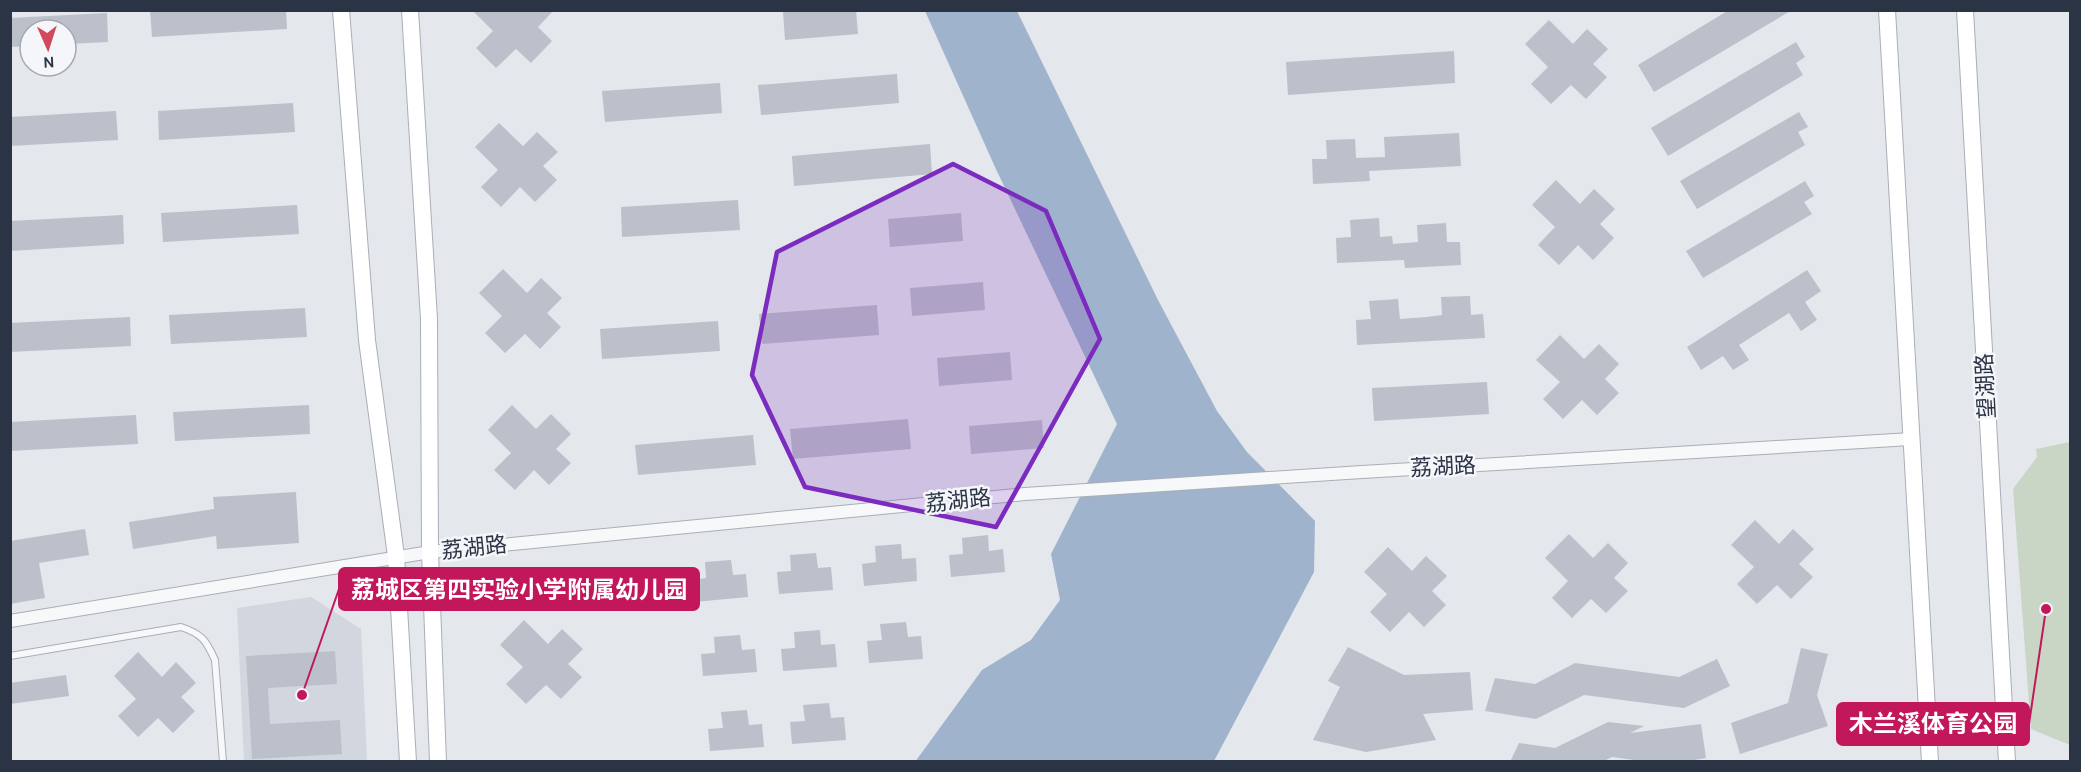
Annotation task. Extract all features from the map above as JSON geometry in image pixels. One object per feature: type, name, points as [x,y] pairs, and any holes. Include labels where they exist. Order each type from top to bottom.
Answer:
[{"type":"main road","points":[[341,10],[367,340],[396,556],[408,762]]},
{"type":"main road","points":[[410,10],[429,319],[430,552],[438,762]]},
{"type":"main road","points":[[1887,10],[1930,762]]},
{"type":"main road","name":"望湖路","points":[[1965,10],[2007,762]]},
{"type":"street","name":"荔湖路","points":[[10,621],[396,556],[1025,494],[1911,439]]},
{"type":"lane","points":[[10,656],[181,627],[198,632],[210,647],[215,660],[223,762]]},
{"type":"highlighted area","points":[[953,164],[1046,211],[1100,339],[996,527],[805,487],[752,375],[777,252]]},
{"type":"shaded area","points":[[311,597],[361,629],[367,761],[244,761],[237,608]]},
{"type":"green space","points":[[2070,442],[2070,745],[2031,729],[2013,489],[2037,457],[2036,449]]},
{"type":"water","points":[[925,11],[1017,11],[1158,300],[1217,411],[1247,452],[1315,521],[1314,572],[1214,761],[915,762],[982,670],[1031,640],[1060,600],[1051,554],[1117,424],[995,167]]},
{"type":"building","points":[[150,10],[286,10],[287,29],[152,37]]},
{"type":"building","points":[[472,10],[554,10],[538,27],[552,41],[531,63],[516,49],[496,68],[476,48],[493,31]]},
{"type":"building","points":[[856,10],[858,34],[785,40],[783,12]]},
{"type":"building","points":[[1729,10],[1792,10],[1654,92],[1638,65]]},
{"type":"building","points":[[107,13],[108,42],[78,43],[78,18],[18,18],[18,47],[10,47],[10,18]]},
{"type":"building","points":[[1549,20],[1573,44],[1587,29],[1608,49],[1593,64],[1607,77],[1586,99],[1571,85],[1551,104],[1531,84],[1548,67],[1525,44]]},
{"type":"building","points":[[1796,42],[1805,57],[1796,63],[1803,75],[1668,156],[1651,128]]},
{"type":"building","points":[[1454,51],[1455,83],[1288,95],[1286,62]]},
{"type":"building","points":[[897,74],[899,103],[761,115],[758,85]]},
{"type":"building","points":[[720,83],[722,113],[605,122],[602,91]]},
{"type":"building","points":[[293,103],[295,132],[159,140],[158,111]]},
{"type":"building","points":[[116,111],[118,140],[10,146],[10,117]]},
{"type":"building","points":[[1799,112],[1808,127],[1798,132],[1805,145],[1697,209],[1680,181]]},
{"type":"building","points":[[499,123],[523,146],[537,132],[558,152],[543,166],[557,180],[535,202],[520,187],[501,207],[481,187],[498,170],[475,147]]},
{"type":"building","points":[[1459,133],[1461,166],[1369,171],[1370,181],[1313,184],[1312,159],[1327,159],[1326,140],[1355,139],[1356,158],[1385,157],[1384,137]]},
{"type":"building","points":[[930,144],[932,174],[794,186],[792,156]]},
{"type":"building","points":[[1556,180],[1580,204],[1594,189],[1615,209],[1600,224],[1614,238],[1593,260],[1578,245],[1559,265],[1538,245],[1555,227],[1532,205]]},
{"type":"building","points":[[1805,181],[1814,196],[1804,202],[1812,214],[1703,278],[1686,251]]},
{"type":"building","points":[[738,200],[740,230],[622,237],[621,207]]},
{"type":"building","points":[[297,205],[299,234],[163,242],[161,213]]},
{"type":"building","points":[[961,213],[963,241],[890,247],[888,219]]},
{"type":"building","points":[[123,215],[124,244],[10,251],[10,221]]},
{"type":"building","points":[[1379,218],[1380,237],[1392,236],[1393,244],[1418,242],[1417,225],[1446,223],[1447,242],[1460,242],[1461,265],[1405,268],[1404,260],[1337,263],[1336,238],[1351,237],[1350,220]]},
{"type":"building","points":[[503,269],[527,293],[541,278],[562,298],[547,313],[561,327],[540,349],[525,334],[505,353],[485,333],[502,316],[479,293]]},
{"type":"building","points":[[1807,270],[1821,291],[1805,302],[1817,320],[1801,331],[1789,313],[1739,345],[1749,360],[1733,370],[1723,356],[1701,370],[1687,347]]},
{"type":"building","points":[[983,282],[985,310],[912,316],[910,288]]},
{"type":"building","points":[[1470,296],[1471,315],[1483,314],[1485,338],[1357,345],[1356,320],[1371,319],[1369,301],[1398,299],[1400,319],[1442,315],[1441,297]]},
{"type":"building","points":[[877,305],[879,335],[762,344],[759,314]]},
{"type":"building","points":[[305,308],[307,337],[171,344],[169,315]]},
{"type":"building","points":[[130,317],[131,346],[10,352],[10,323]]},
{"type":"building","points":[[718,321],[720,351],[602,359],[600,329]]},
{"type":"building","points":[[1560,335],[1584,359],[1599,344],[1619,364],[1605,379],[1619,393],[1597,415],[1582,400],[1563,419],[1543,399],[1560,382],[1536,360]]},
{"type":"building","points":[[1010,352],[1012,380],[939,386],[937,358]]},
{"type":"building","points":[[1487,382],[1489,414],[1374,421],[1372,388]]},
{"type":"building","points":[[309,405],[310,434],[175,441],[173,412]]},
{"type":"building","points":[[512,405],[536,429],[551,414],[571,434],[556,449],[571,463],[549,485],[534,470],[515,490],[494,470],[511,453],[488,430]]},
{"type":"building","points":[[136,415],[138,444],[10,451],[10,422]]},
{"type":"building","points":[[908,419],[911,449],[793,459],[790,429]]},
{"type":"building","points":[[1042,420],[1044,448],[971,454],[969,426]]},
{"type":"building","points":[[753,435],[756,465],[638,475],[635,445]]},
{"type":"building","points":[[296,492],[299,543],[217,549],[216,536],[133,549],[129,522],[214,509],[213,497]]},
{"type":"building","points":[[1755,520],[1779,544],[1793,529],[1814,549],[1799,564],[1813,577],[1791,599],[1777,585],[1757,604],[1737,584],[1754,567],[1731,545]]},
{"type":"building","points":[[85,529],[89,555],[39,563],[45,598],[10,604],[10,541]]},
{"type":"building","points":[[1569,534],[1593,558],[1608,543],[1628,563],[1614,578],[1628,591],[1606,613],[1591,599],[1572,618],[1552,598],[1568,581],[1545,558]]},
{"type":"building","points":[[988,535],[989,551],[1003,549],[1005,572],[951,577],[949,555],[963,554],[962,538]]},
{"type":"building","points":[[901,544],[902,559],[916,558],[917,581],[864,586],[862,564],[876,562],[875,546]]},
{"type":"building","points":[[1388,547],[1412,571],[1426,556],[1447,576],[1432,591],[1446,605],[1424,627],[1409,612],[1390,632],[1370,612],[1387,594],[1364,572]]},
{"type":"building","points":[[816,553],[818,568],[831,567],[833,590],[779,594],[777,572],[791,571],[790,555]]},
{"type":"building","points":[[731,560],[733,575],[746,574],[748,597],[694,602],[692,580],[706,578],[705,562]]},
{"type":"building","points":[[524,620],[548,644],[562,629],[583,649],[568,664],[582,677],[561,699],[546,685],[526,704],[506,684],[523,667],[500,645]]},
{"type":"building","points":[[906,622],[908,637],[921,636],[923,659],[869,663],[867,641],[882,640],[880,624]]},
{"type":"building","points":[[820,630],[821,645],[835,644],[837,667],[783,671],[781,649],[795,648],[794,632]]},
{"type":"building","points":[[740,635],[742,650],[755,649],[757,672],[703,676],[701,654],[715,653],[714,637]]},
{"type":"building","points":[[1348,647],[1404,675],[1470,672],[1473,710],[1423,714],[1436,740],[1366,752],[1313,740],[1340,687],[1328,681]]},
{"type":"building","points":[[1801,648],[1828,654],[1817,695],[1828,726],[1740,754],[1731,723],[1788,703]]},
{"type":"building","points":[[335,651],[337,684],[268,688],[270,724],[340,720],[342,754],[252,759],[246,656]]},
{"type":"building","points":[[138,652],[162,677],[176,662],[196,683],[181,697],[195,711],[173,733],[158,718],[138,737],[118,716],[136,699],[114,676]]},
{"type":"building","points":[[1717,659],[1730,686],[1684,708],[1584,695],[1536,719],[1485,711],[1495,678],[1535,684],[1575,663],[1679,677]]},
{"type":"building","points":[[66,675],[69,696],[10,704],[10,683]]},
{"type":"building","points":[[829,703],[831,718],[844,717],[846,740],[792,744],[790,722],[805,721],[803,705]]},
{"type":"building","points":[[747,710],[749,725],[762,724],[764,747],[710,751],[708,729],[723,728],[721,712]]},
{"type":"building","points":[[1608,722],[1644,726],[1630,733],[1701,724],[1706,758],[1682,762],[1649,762],[1612,757],[1602,762],[1510,762],[1519,743],[1555,748]]},
{"type":"place","name":"木兰溪体育公园","points":[[2046,609]]},
{"type":"place","name":"荔城区第四实验小学附属幼儿园","points":[[302,695]]}]
